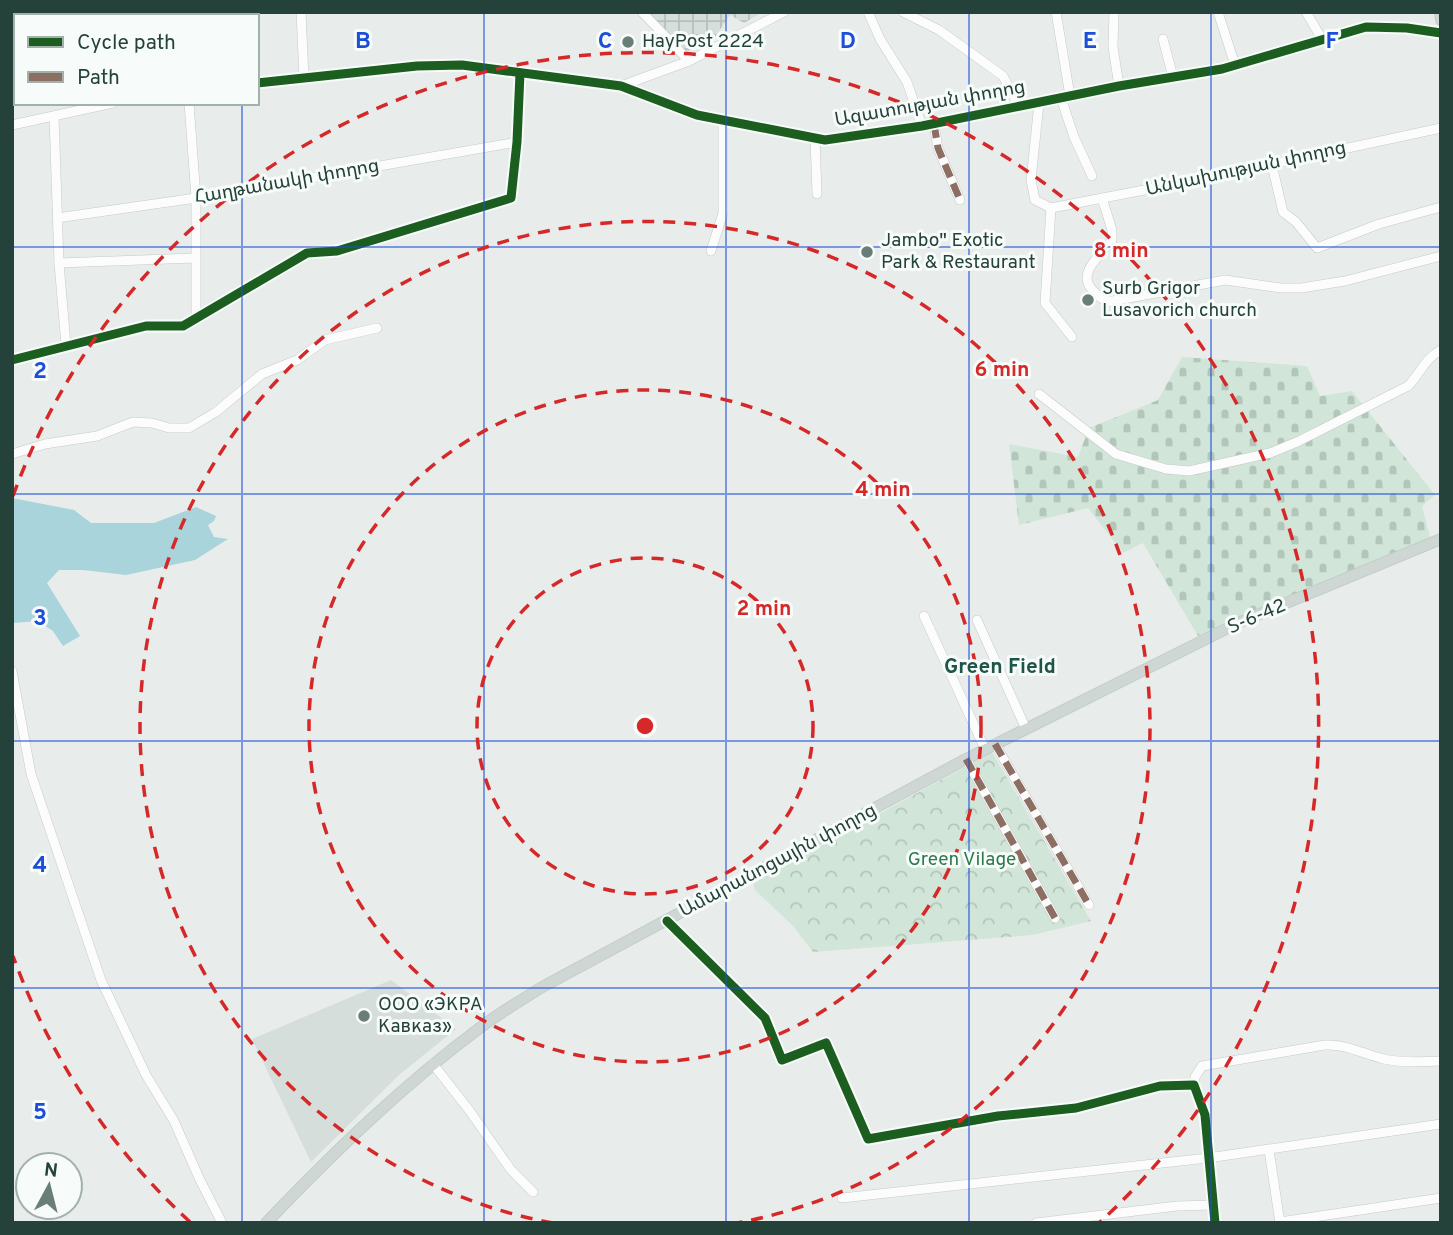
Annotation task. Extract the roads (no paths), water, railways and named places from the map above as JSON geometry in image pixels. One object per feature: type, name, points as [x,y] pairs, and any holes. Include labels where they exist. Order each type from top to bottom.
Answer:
[{"type":"main road","points":[[1440,12],[1441,20]]},
{"type":"main road","name":"Տ-6-42","points":[[1077,704],[1238,623],[1441,539]]},
{"type":"main road","name":"Ամարանոցային փողոց","points":[[266,1223],[331,1155],[433,1064],[483,1025],[544,986],[990,746],[1077,704]]},
{"type":"street","points":[[301,12],[304,78]]},
{"type":"street","points":[[642,12],[689,61]]},
{"type":"street","points":[[621,86],[689,61],[784,12]]},
{"type":"street","points":[[867,12],[880,39],[907,82],[922,126]]},
{"type":"street","points":[[903,12],[939,30],[1003,76],[1019,107]]},
{"type":"street","points":[[1056,12],[1065,97],[1074,137],[1092,176]]},
{"type":"street","points":[[1114,12],[1113,47],[1119,86]]},
{"type":"street","points":[[1219,12],[1235,65]]},
{"type":"street","points":[[1306,12],[1322,39]]},
{"type":"street","name":"Ազատության փողոց","points":[[259,83],[417,66],[462,65],[621,86],[697,115],[825,140],[934,124],[1235,65],[1366,27],[1407,28],[1441,33]]},
{"type":"street","points":[[1163,39],[1173,77]]},
{"type":"street","points":[[12,360],[146,326],[184,326],[307,253],[337,251],[511,198],[520,73]]},
{"type":"street","points":[[1039,103],[1031,180],[1035,200],[1051,208],[1045,303],[1072,337]]},
{"type":"street","points":[[12,125],[104,105]]},
{"type":"street","points":[[189,105],[196,198],[196,318]]},
{"type":"street","points":[[54,116],[59,263],[66,345]]},
{"type":"street","points":[[711,251],[723,213],[723,120]]},
{"type":"street","points":[[934,124],[938,148],[960,200]]},
{"type":"street","name":"Անկախության փողոց","points":[[1051,208],[1272,165],[1441,128]]},
{"type":"street","points":[[815,138],[817,194]]},
{"type":"street","name":"Հաղթանակի փողոց","points":[[57,218],[196,198],[517,142]]},
{"type":"street","points":[[1272,165],[1283,212],[1296,222],[1317,247],[1379,224],[1441,207]]},
{"type":"street","points":[[1102,198],[1112,230],[1112,240],[1088,266],[1086,273],[1091,290],[1107,302],[1225,280],[1280,288],[1301,288],[1345,281],[1441,256]]},
{"type":"street","points":[[59,263],[195,258]]},
{"type":"street","points":[[12,454],[46,444],[97,436],[133,422],[152,423],[169,428],[189,428],[216,412],[262,374],[297,360],[325,340],[377,328]]},
{"type":"street","points":[[1039,394],[1116,454],[1166,469],[1189,471],[1270,453],[1297,442],[1408,386],[1428,357],[1441,350]]},
{"type":"street","points":[[924,617],[990,746],[1089,905]]},
{"type":"street","points":[[977,620],[1026,729]]},
{"type":"street","points":[[13,672],[31,774],[101,980],[146,1075],[174,1121],[222,1223]]},
{"type":"street","points":[[966,759],[1055,918]]},
{"type":"street","points":[[667,921],[765,1018],[782,1060],[826,1043],[868,1139],[998,1115],[1076,1108],[1160,1086],[1194,1085]]},
{"type":"street","points":[[1215,1223],[1205,1115],[1194,1085],[1195,1077],[1202,1066],[1337,1044],[1385,1059],[1441,1061]]},
{"type":"street","points":[[433,1064],[470,1110],[511,1170],[533,1192]]},
{"type":"street","points":[[842,1198],[1208,1158],[1441,1124]]},
{"type":"street","points":[[1269,1150],[1280,1222],[1441,1198]]},
{"type":"street","points":[[1035,1223],[1177,1206],[1212,1205]]},
{"type":"water","points":[[12,498],[74,510],[91,523],[154,523],[196,507],[216,516],[208,525],[214,537],[228,539],[195,560],[126,575],[59,570],[47,583],[80,636],[63,646],[53,631],[38,621],[12,623]]},
{"type":"place","name":"HayPost 2224","points":[[628,42]]},
{"type":"place","name":"Jambo\" Exotic Park & Restaurant","points":[[867,252]]},
{"type":"place","name":"Surb Grigor Lusavorich church","points":[[1088,300]]},
{"type":"place","name":"ООО «ЭКРА Кавказ»","points":[[364,1016]]},
{"type":"district","name":"Green Field","points":[[1000,667]]},
{"type":"park label","name":"Green Vilage","points":[[962,860]]}]
